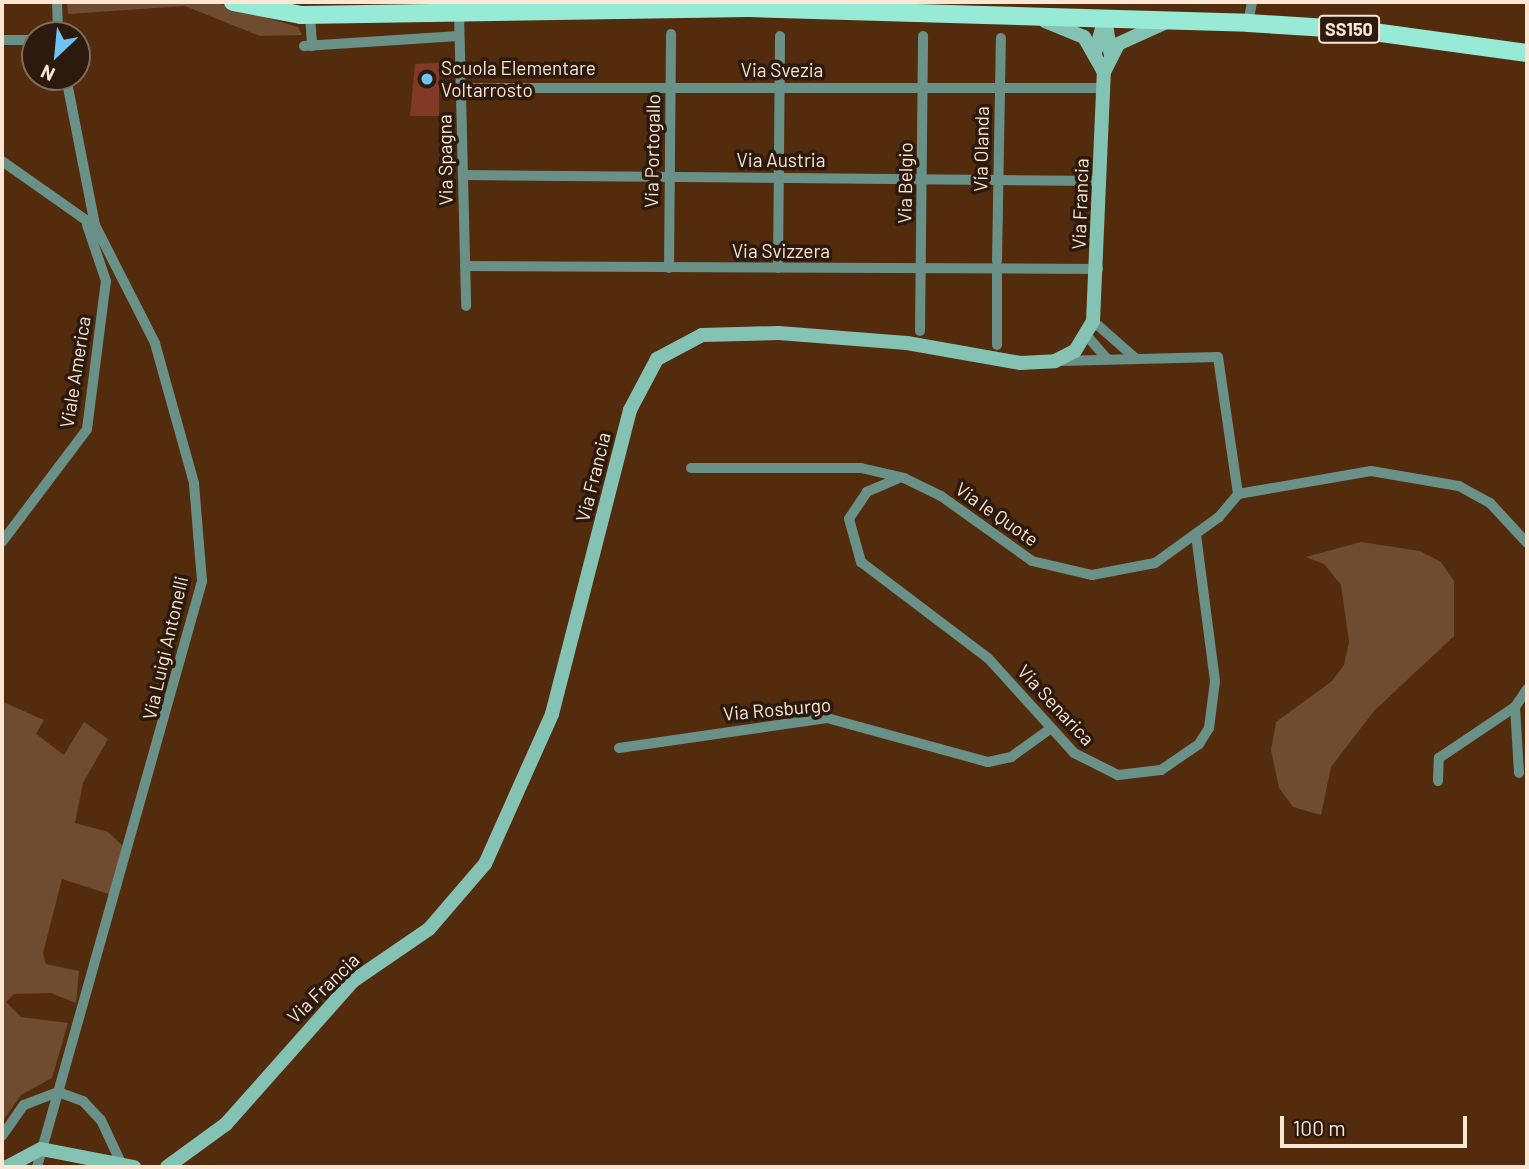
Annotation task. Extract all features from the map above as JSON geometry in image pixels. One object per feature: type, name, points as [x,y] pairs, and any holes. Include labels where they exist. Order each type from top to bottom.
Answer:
[{"type":"main road","name":"SS150","points":[[233,2],[310,15],[837,6],[1359,30],[1527,53]]},
{"type":"main road","points":[[1018,16],[1071,29],[1103,55]]},
{"type":"main road","name":"Via Francia","points":[[1088,337],[1093,321],[1098,269],[1105,18]]},
{"type":"main road","name":"Via Francia","points":[[1103,55],[1128,37],[1170,20]]},
{"type":"main road","name":"Via Francia","points":[[167,1167],[226,1124],[353,981],[429,929],[485,864],[552,714],[630,410],[657,359],[702,335],[779,333],[907,343],[1020,363],[1055,361]]},
{"type":"main road","points":[[1055,361],[1088,337]]},
{"type":"main road","points":[[7,1167],[41,1149],[128,1166]]},
{"type":"street","points":[[57,2],[58,21]]},
{"type":"street","points":[[1248,23],[1252,2]]},
{"type":"street","name":"Via Spagna","points":[[458,13],[466,306]]},
{"type":"street","points":[[310,15],[308,46],[459,36]]},
{"type":"street","name":"Via Portogallo","points":[[669,268],[671,34]]},
{"type":"street","points":[[778,268],[780,36]]},
{"type":"street","name":"Via Belgio","points":[[920,331],[923,36]]},
{"type":"street","name":"Via Olanda","points":[[997,345],[997,179],[1001,38]]},
{"type":"street","points":[[2,40],[21,40]]},
{"type":"street","name":"Via Svezia","points":[[461,88],[1104,88]]},
{"type":"street","name":"Via Luigi Antonelli","points":[[37,1167],[202,581],[194,482],[155,342],[91,225],[68,91]]},
{"type":"street","points":[[2,162],[91,225]]},
{"type":"street","name":"Via Austria","points":[[463,175],[1100,181]]},
{"type":"street","name":"Viale America","points":[[2,541],[87,429],[106,281],[91,225]]},
{"type":"street","name":"Via Svizzera","points":[[465,266],[921,270],[997,265],[1098,269]]},
{"type":"street","points":[[1093,321],[1136,358]]},
{"type":"street","points":[[1088,337],[1107,359]]},
{"type":"street","points":[[1055,361],[1219,357],[1238,494],[1371,471],[1420,477],[1459,486],[1490,503],[1527,543]]},
{"type":"street","name":"Via le Quote","points":[[691,468],[861,468],[904,478],[941,496],[1032,561],[1059,571],[1121,574],[1155,563],[1196,535],[1238,494]]},
{"type":"street","name":"Via Senarica","points":[[904,478],[878,482],[857,505],[849,519],[853,551],[878,579],[988,658],[1050,729],[1084,761],[1118,775],[1161,770],[1199,744],[1215,706],[1215,681],[1196,535]]},
{"type":"street","points":[[1438,781],[1439,758],[1515,707],[1527,690]]},
{"type":"street","points":[[1515,707],[1519,772]]},
{"type":"street","name":"Via Rosburgo","points":[[619,748],[827,718],[988,762],[1010,757],[1050,729]]},
{"type":"street","points":[[2,1136],[24,1105],[58,1092],[83,1101],[101,1120],[128,1166]]},
{"type":"shaded area","points":[[67,2],[214,2],[298,27],[302,35],[260,36],[185,6],[68,14]]},
{"type":"shaded area","points":[[1361,542],[1420,551],[1441,562],[1454,581],[1454,636],[1374,711],[1331,767],[1321,815],[1293,807],[1279,788],[1271,750],[1276,722],[1332,681],[1344,665],[1349,642],[1341,585],[1324,564],[1306,557]]},
{"type":"shaded area","points":[[3,702],[44,720],[36,734],[64,755],[84,722],[108,739],[83,783],[75,823],[108,832],[125,848],[112,895],[62,879],[43,953],[46,964],[79,971],[76,1003],[51,993],[14,994],[6,1002],[21,1017],[68,1023],[52,1078],[21,1095],[2,1122]]},
{"type":"building","name":"Scuola Elementare Voltarrosto","points":[[439,63],[439,116],[410,116],[415,64]]},
{"type":"place","name":"Scuola Elementare Voltarrosto","points":[[427,79]]}]
